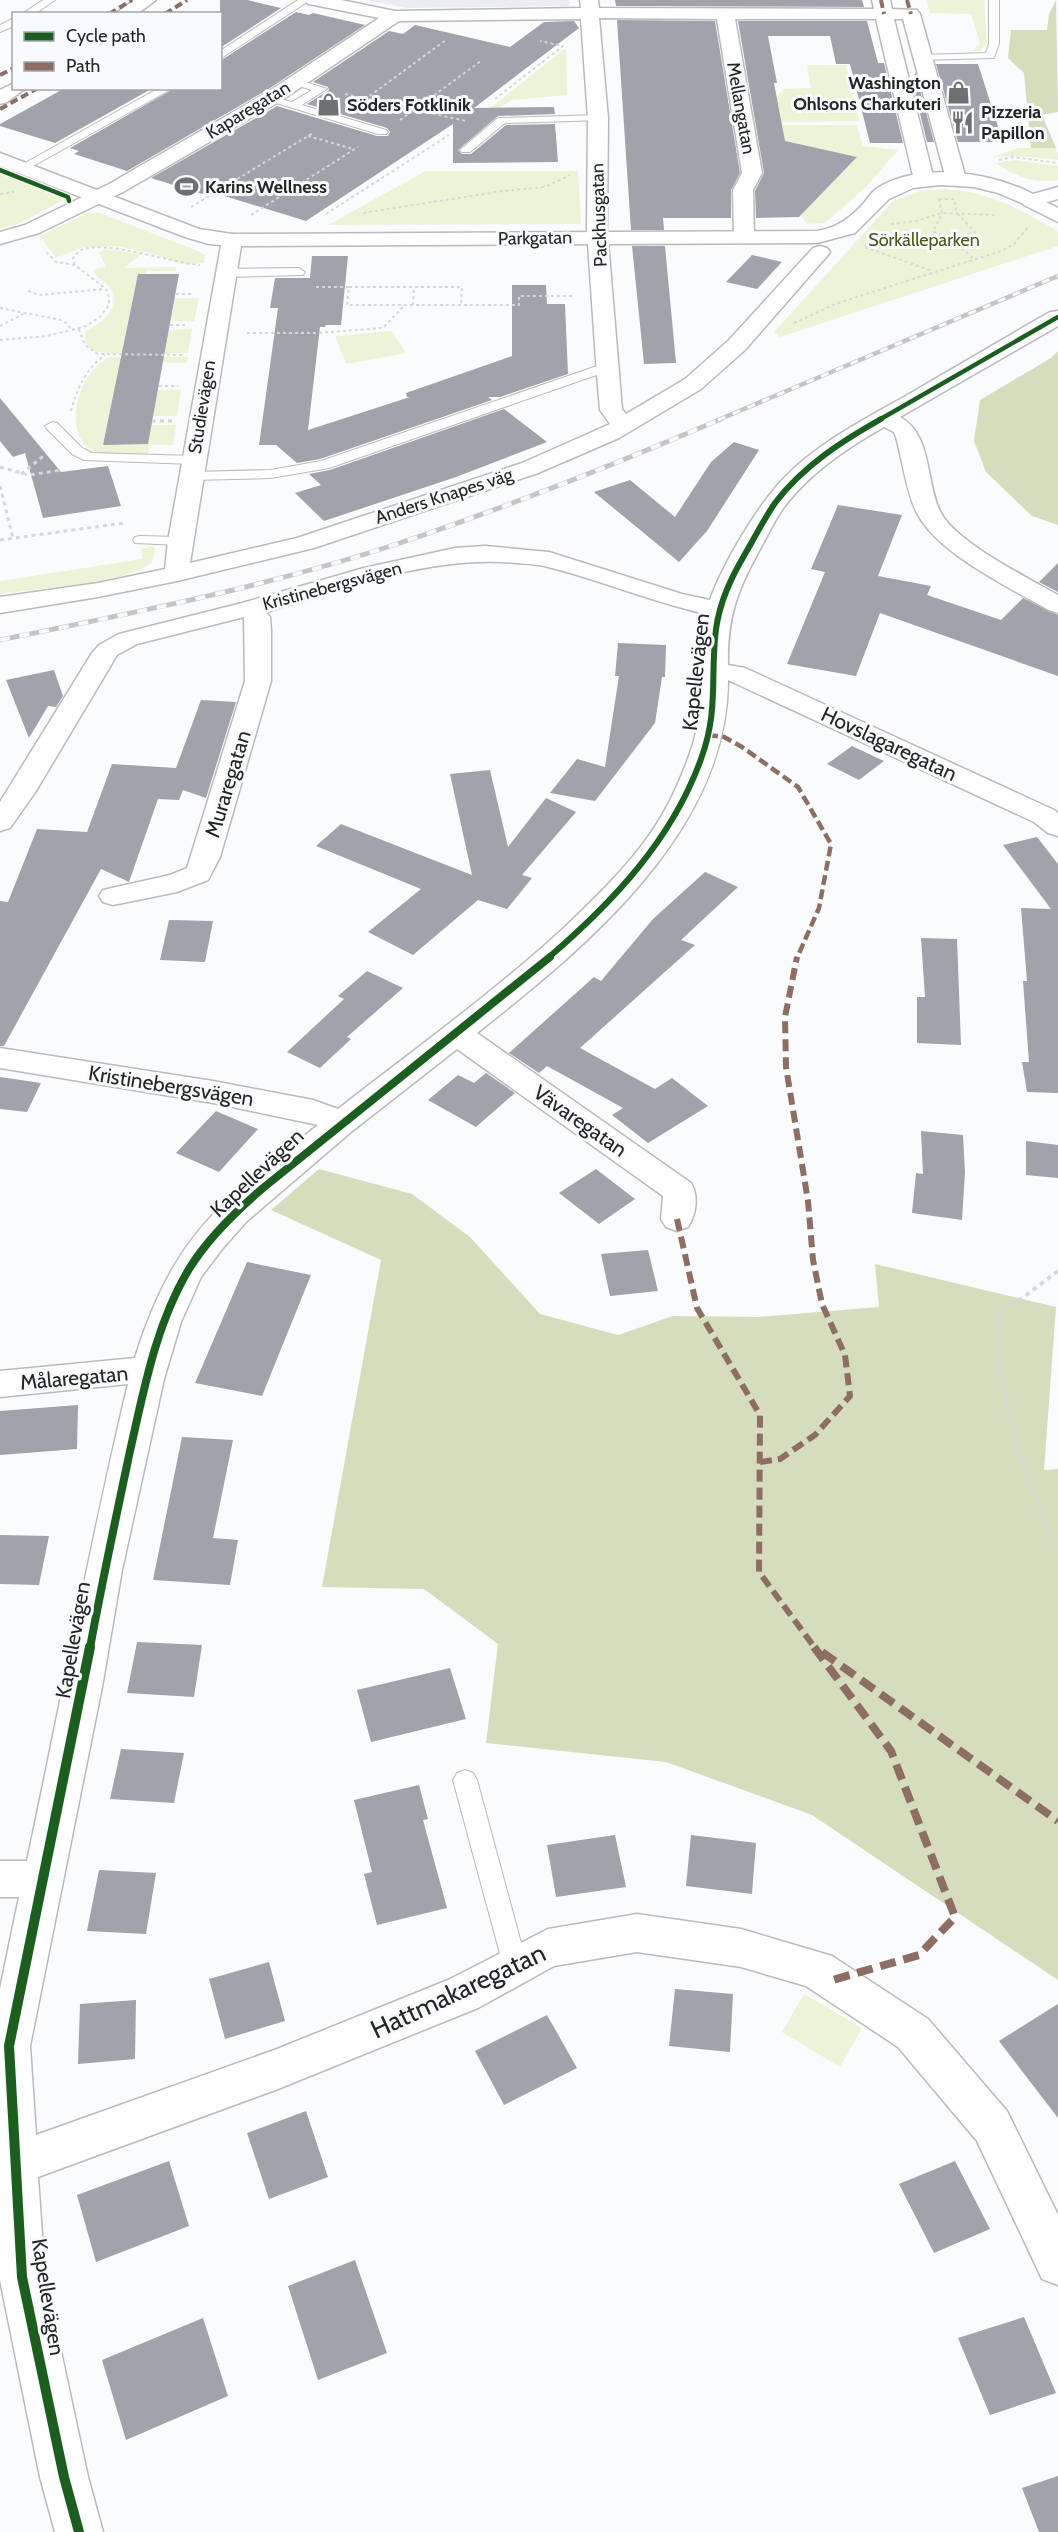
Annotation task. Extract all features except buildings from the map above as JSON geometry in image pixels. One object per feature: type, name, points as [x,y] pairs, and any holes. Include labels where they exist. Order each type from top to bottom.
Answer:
[{"type":"street","points":[[127,12],[147,0]]},
{"type":"street","points":[[151,12],[170,0]]},
{"type":"street","points":[[314,0],[395,16],[467,19],[590,7],[725,14],[909,7],[956,179]]},
{"type":"street","name":"Packhusgatan","points":[[590,7],[598,118],[598,237],[611,410],[624,426]]},
{"type":"street","points":[[883,7],[924,180]]},
{"type":"street","name":"Mellangatan","points":[[725,14],[752,172],[743,190],[744,237]]},
{"type":"street","name":"Kaparegatan","points":[[0,238],[32,229],[97,198],[269,99],[395,16]]},
{"type":"street","points":[[0,98],[14,90]]},
{"type":"street","name":"Parkgatan","points":[[0,159],[192,233],[209,238],[232,240],[817,237],[851,229],[884,193],[901,185],[924,180],[956,179],[1003,187],[1058,216]]},
{"type":"street","points":[[1031,201],[1058,193]]},
{"type":"street","name":"Studievägen","points":[[177,574],[217,269],[232,240]]},
{"type":"street","name":"Anders Knapes väg","points":[[0,605],[98,590],[177,574],[305,543],[530,468],[624,426],[693,384],[737,345],[820,252]]},
{"type":"street","name":"Kapellevägen","points":[[79,2532],[64,2477],[22,2277],[9,2046],[83,1687],[104,1570],[148,1372],[178,1288],[201,1252],[265,1186],[340,1121],[457,1034],[539,968],[622,887],[661,839],[692,783],[706,747],[714,709],[716,632],[719,609],[728,584],[780,496],[828,452],[1058,317]]},
{"type":"street","points":[[885,418],[903,428],[908,437],[928,512],[940,530],[1006,576],[1058,605]]},
{"type":"street","name":"Kristinebergsvägen","points":[[0,822],[11,794],[101,658],[108,650],[128,639],[251,608],[373,573],[455,555],[484,553],[549,559],[676,600],[719,609]]},
{"type":"street","name":"Muraregatan","points":[[113,896],[177,883],[198,874],[206,857],[258,681],[257,617],[251,608]]},
{"type":"street","name":"Hovslagaregatan","points":[[715,672],[736,673],[1044,816],[1058,827]]},
{"type":"street","name":"Vävaregatan","points":[[457,1034],[680,1191],[677,1218]]},
{"type":"street","name":"Kristinebergsvägen","points":[[0,1058],[213,1092],[313,1111],[340,1121]]},
{"type":"street","name":"Målaregatan","points":[[0,1384],[124,1371],[148,1372]]},
{"type":"street","points":[[0,1879],[44,1879]]},
{"type":"street","name":"Hattmakaregatan","points":[[16,2164],[299,2060],[463,1994],[548,1948],[636,1933],[741,1948],[817,1970],[913,2033],[992,2126],[1058,2263]]},
{"type":"lane","points":[[30,12],[50,0]]},
{"type":"lane","points":[[222,55],[305,0]]},
{"type":"lane","points":[[923,58],[990,56],[994,43],[994,0]]},
{"type":"lane","points":[[293,106],[321,89],[296,82]]},
{"type":"lane","points":[[22,168],[164,90]]},
{"type":"lane","points":[[269,99],[382,132]]},
{"type":"lane","points":[[466,150],[502,120],[598,118]]},
{"type":"lane","points":[[217,269],[299,272]]},
{"type":"lane","points":[[52,426],[82,455],[89,458],[271,474],[324,465],[603,368]]},
{"type":"lane","points":[[140,540],[180,541]]},
{"type":"lane","points":[[465,1780],[515,1965]]},
{"type":"path","points":[[188,209],[337,119],[446,40]]},
{"type":"path","points":[[493,101],[562,46],[540,41]]},
{"type":"path","points":[[247,218],[382,132],[481,61]]},
{"type":"path","points":[[365,99],[467,121],[460,127]]},
{"type":"path","points":[[318,220],[452,132]]},
{"type":"path","points":[[308,136],[354,150]]},
{"type":"path","points":[[998,160],[1013,157],[1058,163]]},
{"type":"path","points":[[356,214],[421,202],[545,187],[576,173]]},
{"type":"path","points":[[939,199],[954,199],[957,213],[975,232],[955,238],[933,232],[942,213],[939,199]]},
{"type":"path","points":[[889,224],[916,221],[942,213],[957,213]]},
{"type":"path","points":[[737,345],[774,332],[838,303],[1001,251],[1014,244],[1030,224]]},
{"type":"path","points":[[955,238],[961,248],[974,259]]},
{"type":"path","points":[[0,340],[47,336],[80,329],[97,322],[106,310],[110,295],[106,289],[75,265],[51,260],[39,244]]},
{"type":"path","points":[[861,245],[932,272]]},
{"type":"path","points":[[75,265],[73,258],[79,251],[104,248],[135,251],[178,266],[217,269]]},
{"type":"path","points":[[314,287],[462,287],[461,305]]},
{"type":"path","points":[[349,287],[347,305],[519,305],[519,296],[580,296]]},
{"type":"path","points":[[413,305],[414,287]]},
{"type":"path","points":[[28,291],[39,295],[106,289]]},
{"type":"path","points":[[176,294],[203,294]]},
{"type":"path","points":[[239,333],[316,333],[383,328],[405,305]]},
{"type":"path","points":[[0,308],[65,322],[71,330]]},
{"type":"path","points":[[0,326],[23,314]]},
{"type":"path","points":[[170,325],[189,325]]},
{"type":"path","points":[[80,329],[84,346],[88,350],[105,355],[193,355]]},
{"type":"path","points":[[52,426],[69,421],[81,382],[92,366],[105,355]]},
{"type":"path","points":[[159,386],[188,386]]},
{"type":"path","points":[[152,421],[182,421]]},
{"type":"path","points":[[21,474],[65,439]]},
{"type":"path","points":[[0,467],[29,475],[63,470],[89,458]]},
{"type":"path","points":[[0,486],[13,538]]},
{"type":"path","points":[[0,540],[130,522]]},
{"type":"path","points":[[1058,1271],[1000,1315],[1001,1372],[1024,1463],[1050,1533],[1058,1548]]},
{"type":"shaded area","points":[[367,0],[569,0],[570,6],[407,8]]},
{"type":"green space","points":[[926,0],[984,0],[987,43],[980,51],[972,51],[980,43],[971,14],[930,13]]},
{"type":"green space","points":[[1056,0],[1058,112],[1042,115],[1056,148],[1031,148],[1024,73],[1008,58],[1011,30],[1047,30],[1049,14]]},
{"type":"green space","points":[[566,49],[567,95],[512,100],[484,117],[480,116]]},
{"type":"green space","points":[[807,65],[846,65],[859,121],[781,122],[777,97],[784,89],[811,88]]},
{"type":"green space","points":[[781,125],[857,125],[863,146],[898,150],[867,186],[825,223],[807,224],[801,215],[857,157],[792,146],[783,139]]},
{"type":"green space","points":[[1019,148],[1056,148],[1058,160],[1020,156],[993,157]]},
{"type":"green space","points":[[1014,160],[1058,166],[1058,180],[1041,181],[1025,178],[995,163]]},
{"type":"green space","points":[[426,171],[578,171],[581,224],[328,225]]},
{"type":"green space","points":[[0,174],[60,198],[62,201],[18,224],[0,228]]},
{"type":"green space","name":"Sörkälleparken","points":[[945,189],[977,194],[1017,209],[1058,231],[1058,246],[780,337],[774,332],[893,201],[924,190]]},
{"type":"green space","points":[[88,213],[100,213],[198,251],[205,255],[204,263],[182,264],[154,254],[116,246],[84,247],[56,258],[40,236]]},
{"type":"green space","points":[[104,249],[141,254],[125,268],[176,267],[176,271],[146,271],[146,274],[138,274],[123,346],[166,347],[169,330],[192,329],[188,353],[122,354],[97,351],[88,347],[85,331],[106,316],[114,299],[111,289],[93,272],[98,268],[106,267],[99,253]]},
{"type":"green space","points":[[175,298],[199,298],[194,321],[171,321]]},
{"type":"green space","points":[[392,331],[406,353],[346,364],[335,336]]},
{"type":"green space","points":[[1058,351],[1058,525],[1032,516],[986,472],[974,441],[980,400],[1051,358]]},
{"type":"green space","points":[[111,357],[188,357],[187,363],[128,361],[128,364],[120,364],[103,444],[147,444],[151,425],[176,425],[173,445],[150,445],[148,455],[114,456],[96,453],[85,444],[78,433],[77,403],[90,375],[99,364]]},
{"type":"green space","points":[[158,390],[181,390],[177,416],[153,416]]},
{"type":"green space","points":[[152,546],[155,548],[151,562],[136,571],[99,581],[0,594],[0,581],[142,559],[141,549]]},
{"type":"green space","points":[[319,1169],[412,1194],[470,1237],[540,1314],[618,1335],[673,1316],[758,1317],[879,1307],[875,1264],[1056,1307],[1044,1470],[1058,1469],[1058,1980],[812,1815],[666,1762],[486,1743],[498,1644],[424,1589],[322,1587],[381,1260],[271,1210]]},
{"type":"green space","points":[[804,1994],[862,2028],[840,2067],[782,2032]]},
{"type":"railway","points":[[718,420],[1058,276]]},
{"type":"railway","points":[[0,640],[202,598],[400,543],[522,499],[721,419]]},
{"type":"marked path","points":[[112,12],[132,0]]},
{"type":"marked path","points":[[168,12],[187,0]]},
{"type":"marked path","points":[[881,0],[884,14]]},
{"type":"marked path","points":[[907,0],[911,14]]},
{"type":"marked path","points":[[0,75],[12,69]]},
{"type":"marked path","points":[[0,109],[34,90]]},
{"type":"marked path","points":[[708,735],[724,737],[742,747],[798,787],[831,844],[819,908],[801,944],[792,973],[785,1017],[786,1067],[808,1201],[813,1260],[822,1304],[845,1355],[850,1396],[815,1435],[780,1459],[760,1462]]},
{"type":"marked path","points":[[677,1219],[697,1308],[760,1415],[759,1572],[891,1751],[955,1917],[919,1955],[833,1980]]},
{"type":"marked path","points":[[822,1652],[1058,1821]]},
{"type":"cycle path","points":[[0,170],[68,197],[69,201]]},
{"type":"cycle path","points":[[79,2532],[64,2477],[22,2277],[9,2046],[83,1687],[104,1570],[146,1379],[171,1304],[200,1253],[236,1213],[276,1176],[340,1124],[521,982],[589,920],[652,851],[687,794],[707,742],[715,696],[717,620],[725,593],[766,517],[787,489],[814,463],[855,434],[1058,317]]},
{"type":"place","name":"Washington Ohlsons Charkuteri","points":[[959,93]]},
{"type":"place","name":"Söders Fotklinik","points":[[329,105]]},
{"type":"place","name":"Pizzeria Papillon","points":[[963,122]]},
{"type":"place","name":"Karins Wellness","points":[[187,187]]}]
